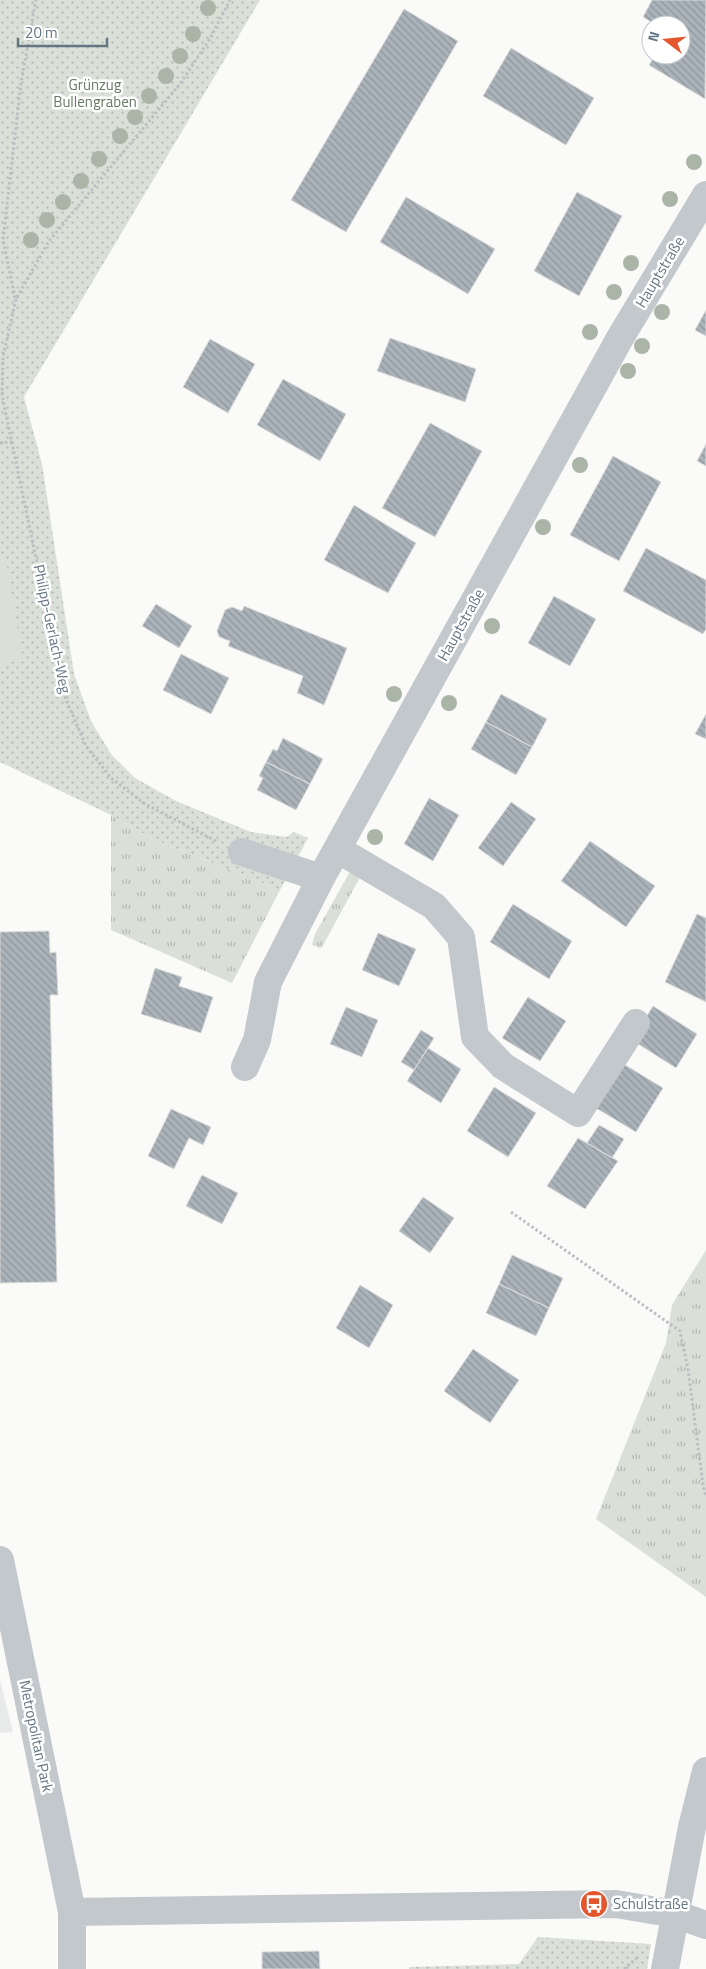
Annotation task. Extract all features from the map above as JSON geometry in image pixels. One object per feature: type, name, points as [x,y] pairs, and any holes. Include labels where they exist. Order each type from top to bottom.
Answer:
[{"type":"street","name":"Hauptstraße","points":[[244,1067],[257,1040],[268,982],[321,878],[620,338],[706,196]]},
{"type":"street","points":[[337,849],[434,906],[461,937],[475,1036],[503,1066],[578,1113],[636,1023]]},
{"type":"street","points":[[242,852],[321,878]]},
{"type":"street","name":"Metropolitan Park","points":[[0,1560],[72,1912],[72,1969]]},
{"type":"street","points":[[665,1969],[674,1914],[706,1771]]},
{"type":"street","points":[[72,1912],[616,1904],[674,1914],[706,1926]]},
{"type":"path","points":[[16,299],[2,239],[21,83],[36,0]]},
{"type":"path","points":[[16,299],[49,241],[180,84],[211,37],[230,0]]},
{"type":"path","name":"Philipp-Gerlach-Weg","points":[[16,299],[1,356],[2,395],[65,697],[86,746],[111,778],[145,804],[208,838],[242,852]]},
{"type":"path","points":[[0,443],[12,442]]},
{"type":"path","points":[[511,1212],[680,1331],[688,1369],[706,1496]]},
{"type":"shaded area","points":[[0,1680],[13,1732],[0,1733]]},
{"type":"green space","name":"Grünzug Bullengraben","points":[[0,0],[260,0],[24,397],[42,464],[74,674],[91,721],[111,754],[135,778],[176,801],[251,832],[287,837],[294,832],[308,838],[280,890],[155,840],[111,815],[0,762]]},
{"type":"green space","points":[[5,554],[23,660],[0,664],[0,555]]},
{"type":"green space","points":[[111,815],[155,840],[280,890],[232,983],[111,930]]},
{"type":"green space","points":[[352,868],[363,872],[322,947],[312,945],[315,934]]},
{"type":"green space","points":[[706,1250],[706,1597],[596,1519],[666,1343],[672,1305]]},
{"type":"green space","points":[[538,1937],[651,1944],[647,1969],[409,1969],[409,1967],[519,1964]]},
{"type":"building","points":[[652,0],[706,0],[705,99],[649,65],[691,65],[691,15],[644,15]]},
{"type":"building","points":[[404,9],[458,41],[346,232],[291,200]]},
{"type":"building","points":[[511,48],[594,98],[566,145],[483,96]]},
{"type":"building","points":[[577,192],[622,216],[579,296],[534,271]]},
{"type":"building","points":[[406,197],[495,249],[468,294],[380,242]]},
{"type":"building","points":[[706,310],[706,336],[695,330]]},
{"type":"building","points":[[390,338],[476,369],[465,402],[377,371]]},
{"type":"building","points":[[210,339],[255,364],[228,413],[183,387]]},
{"type":"building","points":[[283,379],[346,414],[320,461],[257,425]]},
{"type":"building","points":[[430,423],[482,451],[435,537],[382,508]]},
{"type":"building","points":[[706,444],[706,466],[697,461]]},
{"type":"building","points":[[613,456],[661,482],[619,561],[570,535]]},
{"type":"building","points":[[354,505],[416,543],[388,593],[324,560]]},
{"type":"building","points":[[646,548],[706,580],[706,629],[703,634],[623,591]]},
{"type":"building","points":[[554,596],[596,619],[570,666],[528,643]]},
{"type":"building","points":[[156,604],[192,626],[179,648],[142,626]]},
{"type":"building","points":[[244,606],[347,648],[324,705],[297,693],[303,676],[228,646],[230,641],[219,637],[217,631],[225,610],[232,607],[242,611]]},
{"type":"building","points":[[181,654],[229,678],[211,714],[163,690]]},
{"type":"building","points":[[501,694],[547,719],[532,747],[486,722]]},
{"type":"building","points":[[706,714],[706,739],[695,734]]},
{"type":"building","points":[[486,722],[532,747],[516,775],[471,749]]},
{"type":"building","points":[[283,738],[323,759],[310,784],[266,762],[273,749],[277,751]]},
{"type":"building","points":[[266,762],[310,784],[296,810],[257,790],[263,778],[259,776]]},
{"type":"building","points":[[429,798],[459,815],[433,861],[404,844]]},
{"type":"building","points":[[511,802],[536,819],[503,866],[478,848]]},
{"type":"building","points":[[590,841],[655,886],[626,927],[561,881]]},
{"type":"building","points":[[513,904],[572,941],[549,979],[490,942]]},
{"type":"building","points":[[697,914],[706,918],[706,1002],[665,982]]},
{"type":"building","points":[[49,931],[50,953],[56,952],[58,995],[50,995],[57,1282],[0,1283],[0,932]]},
{"type":"building","points":[[378,933],[416,949],[399,986],[362,970]]},
{"type":"building","points":[[155,968],[182,977],[179,986],[213,997],[201,1033],[141,1014]]},
{"type":"building","points":[[528,997],[566,1021],[540,1061],[502,1038]]},
{"type":"building","points":[[653,1006],[697,1034],[676,1068],[632,1040]]},
{"type":"building","points":[[346,1007],[378,1020],[362,1057],[330,1044]]},
{"type":"building","points":[[421,1030],[434,1038],[414,1070],[401,1062]]},
{"type":"building","points":[[428,1048],[461,1069],[441,1103],[407,1081]]},
{"type":"building","points":[[622,1063],[663,1088],[636,1132],[596,1108]]},
{"type":"building","points":[[494,1087],[536,1113],[508,1157],[467,1131]]},
{"type":"building","points":[[171,1109],[211,1127],[203,1145],[189,1138],[174,1169],[148,1156]]},
{"type":"building","points":[[599,1125],[624,1139],[612,1158],[587,1143]]},
{"type":"building","points":[[578,1138],[618,1161],[585,1209],[547,1186]]},
{"type":"building","points":[[202,1175],[238,1193],[222,1224],[186,1206]]},
{"type":"building","points":[[423,1197],[454,1218],[430,1253],[399,1231]]},
{"type":"building","points":[[512,1255],[563,1278],[549,1308],[499,1284]]},
{"type":"building","points":[[499,1284],[549,1308],[536,1336],[486,1313]]},
{"type":"building","points":[[360,1285],[393,1305],[369,1348],[336,1328]]},
{"type":"building","points":[[473,1349],[519,1380],[490,1423],[444,1391]]},
{"type":"building","points":[[319,1951],[320,1969],[262,1969],[262,1952]]},
{"type":"place","name":"Schulstraße","points":[[594,1904]]}]
